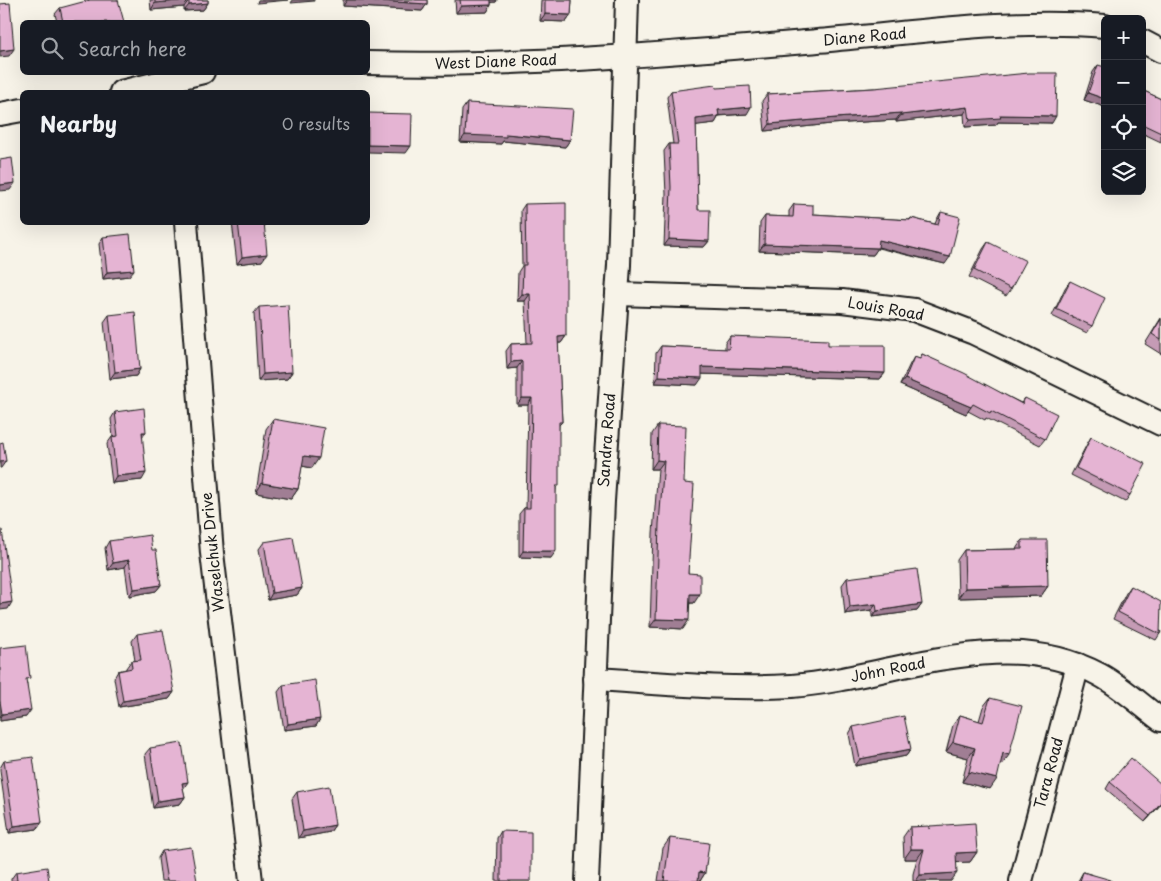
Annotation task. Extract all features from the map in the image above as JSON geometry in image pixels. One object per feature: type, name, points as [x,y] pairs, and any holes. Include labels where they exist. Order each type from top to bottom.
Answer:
[{"type":"street","name":"Sandra Road","points":[[587,881],[602,501],[617,294],[627,0]]},
{"type":"street","name":"Diane Road","points":[[625,57],[957,29],[1037,24],[1101,26]]},
{"type":"street","points":[[1146,43],[1161,51]]},
{"type":"street","name":"West Diane Road","points":[[370,63],[454,65],[625,57]]},
{"type":"street","points":[[138,90],[173,86],[196,75]]},
{"type":"street","points":[[0,114],[20,110]]},
{"type":"street","name":"Waselchuk Drive","points":[[186,225],[212,553],[251,881]]},
{"type":"street","name":"Louis Road","points":[[617,294],[842,301],[914,310],[974,333],[1161,424]]},
{"type":"street","name":"John Road","points":[[595,679],[724,686],[792,686],[831,681],[957,656],[1002,652],[1047,655],[1078,665],[1100,675],[1161,720]]},
{"type":"street","name":"Tara Road","points":[[1021,881],[1078,665]]},
{"type":"building","points":[[90,0],[118,0],[123,20],[63,20],[60,8]]},
{"type":"building","points":[[155,0],[189,0],[155,3]]},
{"type":"building","points":[[189,0],[208,0],[208,3],[189,5]]},
{"type":"building","points":[[365,0],[427,0],[427,4]]},
{"type":"building","points":[[460,0],[491,0],[491,5],[461,6]]},
{"type":"building","points":[[545,0],[572,0],[571,15],[545,14]]},
{"type":"building","points":[[10,3],[14,49],[0,51],[0,4]]},
{"type":"building","points":[[1098,65],[1101,66],[1101,98],[1088,93]]},
{"type":"building","points":[[1029,73],[1057,73],[1056,116],[1000,115],[1001,118],[970,120],[968,107],[901,115],[901,113],[770,124],[767,94],[874,88]]},
{"type":"building","points":[[715,85],[716,88],[750,86],[751,107],[718,110],[719,116],[696,119],[698,210],[710,210],[709,241],[669,239],[671,187],[669,144],[678,144],[671,91]]},
{"type":"building","points":[[1146,92],[1161,99],[1161,133],[1146,126]]},
{"type":"building","points":[[467,103],[573,109],[570,140],[506,134],[506,137],[465,135]]},
{"type":"building","points":[[370,113],[412,114],[411,146],[370,145]]},
{"type":"building","points":[[12,158],[15,183],[0,185],[0,160]]},
{"type":"building","points":[[566,203],[566,336],[558,337],[562,422],[559,422],[559,486],[556,486],[556,551],[523,551],[524,508],[530,508],[532,398],[522,398],[522,361],[511,362],[511,344],[532,343],[530,294],[522,294],[523,265],[526,265],[525,204]]},
{"type":"building","points":[[794,204],[813,205],[813,214],[910,220],[911,218],[938,225],[941,212],[960,217],[950,257],[879,240],[878,248],[764,244],[765,216],[793,217]]},
{"type":"building","points":[[238,225],[264,225],[267,254],[242,257]]},
{"type":"building","points":[[130,234],[134,270],[107,272],[103,237]]},
{"type":"building","points":[[988,242],[1026,261],[1011,289],[974,270]]},
{"type":"building","points":[[1070,281],[1105,298],[1092,326],[1056,309]]},
{"type":"building","points":[[288,305],[292,372],[263,374],[259,307]]},
{"type":"building","points":[[135,312],[140,369],[115,372],[109,315]]},
{"type":"building","points":[[1161,319],[1161,340],[1152,334]]},
{"type":"building","points":[[730,336],[828,340],[828,345],[885,345],[885,373],[702,367],[702,378],[659,376],[661,346],[729,349]]},
{"type":"building","points":[[922,354],[964,373],[1022,404],[1025,398],[1057,414],[1045,439],[991,411],[990,413],[973,404],[971,407],[905,379],[914,357],[920,359]]},
{"type":"building","points":[[144,408],[146,432],[142,432],[146,473],[116,476],[112,437],[118,436],[115,412]]},
{"type":"building","points":[[273,419],[324,428],[319,458],[304,456],[298,489],[262,483]]},
{"type":"building","points":[[658,425],[686,426],[684,483],[694,484],[688,573],[700,574],[700,594],[690,594],[689,620],[656,619],[659,524],[664,461],[657,460]]},
{"type":"building","points":[[1091,437],[1146,464],[1130,495],[1076,468]]},
{"type":"building","points":[[3,442],[6,461],[0,462],[0,443]]},
{"type":"building","points":[[2,530],[12,602],[0,604],[0,531]]},
{"type":"building","points":[[150,535],[152,550],[156,550],[161,585],[134,589],[129,560],[113,563],[109,541]]},
{"type":"building","points":[[293,537],[302,588],[272,593],[264,542]]},
{"type":"building","points":[[1022,540],[1047,540],[1048,586],[965,588],[964,550],[1022,549]]},
{"type":"building","points":[[917,569],[922,604],[877,611],[876,604],[850,607],[847,578]]},
{"type":"building","points":[[1131,586],[1161,602],[1160,634],[1118,612]]},
{"type":"building","points":[[163,630],[174,692],[123,701],[118,671],[132,668],[131,661],[141,660],[137,634]]},
{"type":"building","points":[[26,645],[30,678],[26,679],[31,710],[2,714],[0,701],[0,648]]},
{"type":"building","points":[[315,680],[320,719],[288,724],[283,685]]},
{"type":"building","points":[[990,698],[1022,706],[1009,755],[1003,753],[997,779],[969,772],[975,748],[953,742],[960,715],[983,722]]},
{"type":"building","points":[[904,716],[911,749],[860,759],[853,727]]},
{"type":"building","points":[[182,743],[188,782],[182,783],[185,797],[158,801],[150,748]]},
{"type":"building","points":[[33,757],[42,822],[14,826],[4,761]]},
{"type":"building","points":[[1131,758],[1161,784],[1161,802],[1150,816],[1110,782]]},
{"type":"building","points":[[329,786],[335,825],[303,831],[297,792]]},
{"type":"building","points":[[975,823],[977,852],[956,853],[957,873],[920,875],[920,864],[924,849],[911,849],[910,827],[929,826],[929,829],[930,826]]},
{"type":"building","points":[[501,831],[531,832],[531,881],[501,881]]},
{"type":"building","points":[[670,838],[709,843],[705,873],[699,872],[698,881],[664,881]]},
{"type":"building","points":[[191,847],[197,881],[167,881],[162,851]]},
{"type":"building","points":[[47,867],[49,881],[17,881],[16,872]]},
{"type":"building","points":[[1083,872],[1111,880],[1111,881],[1080,881]]}]
